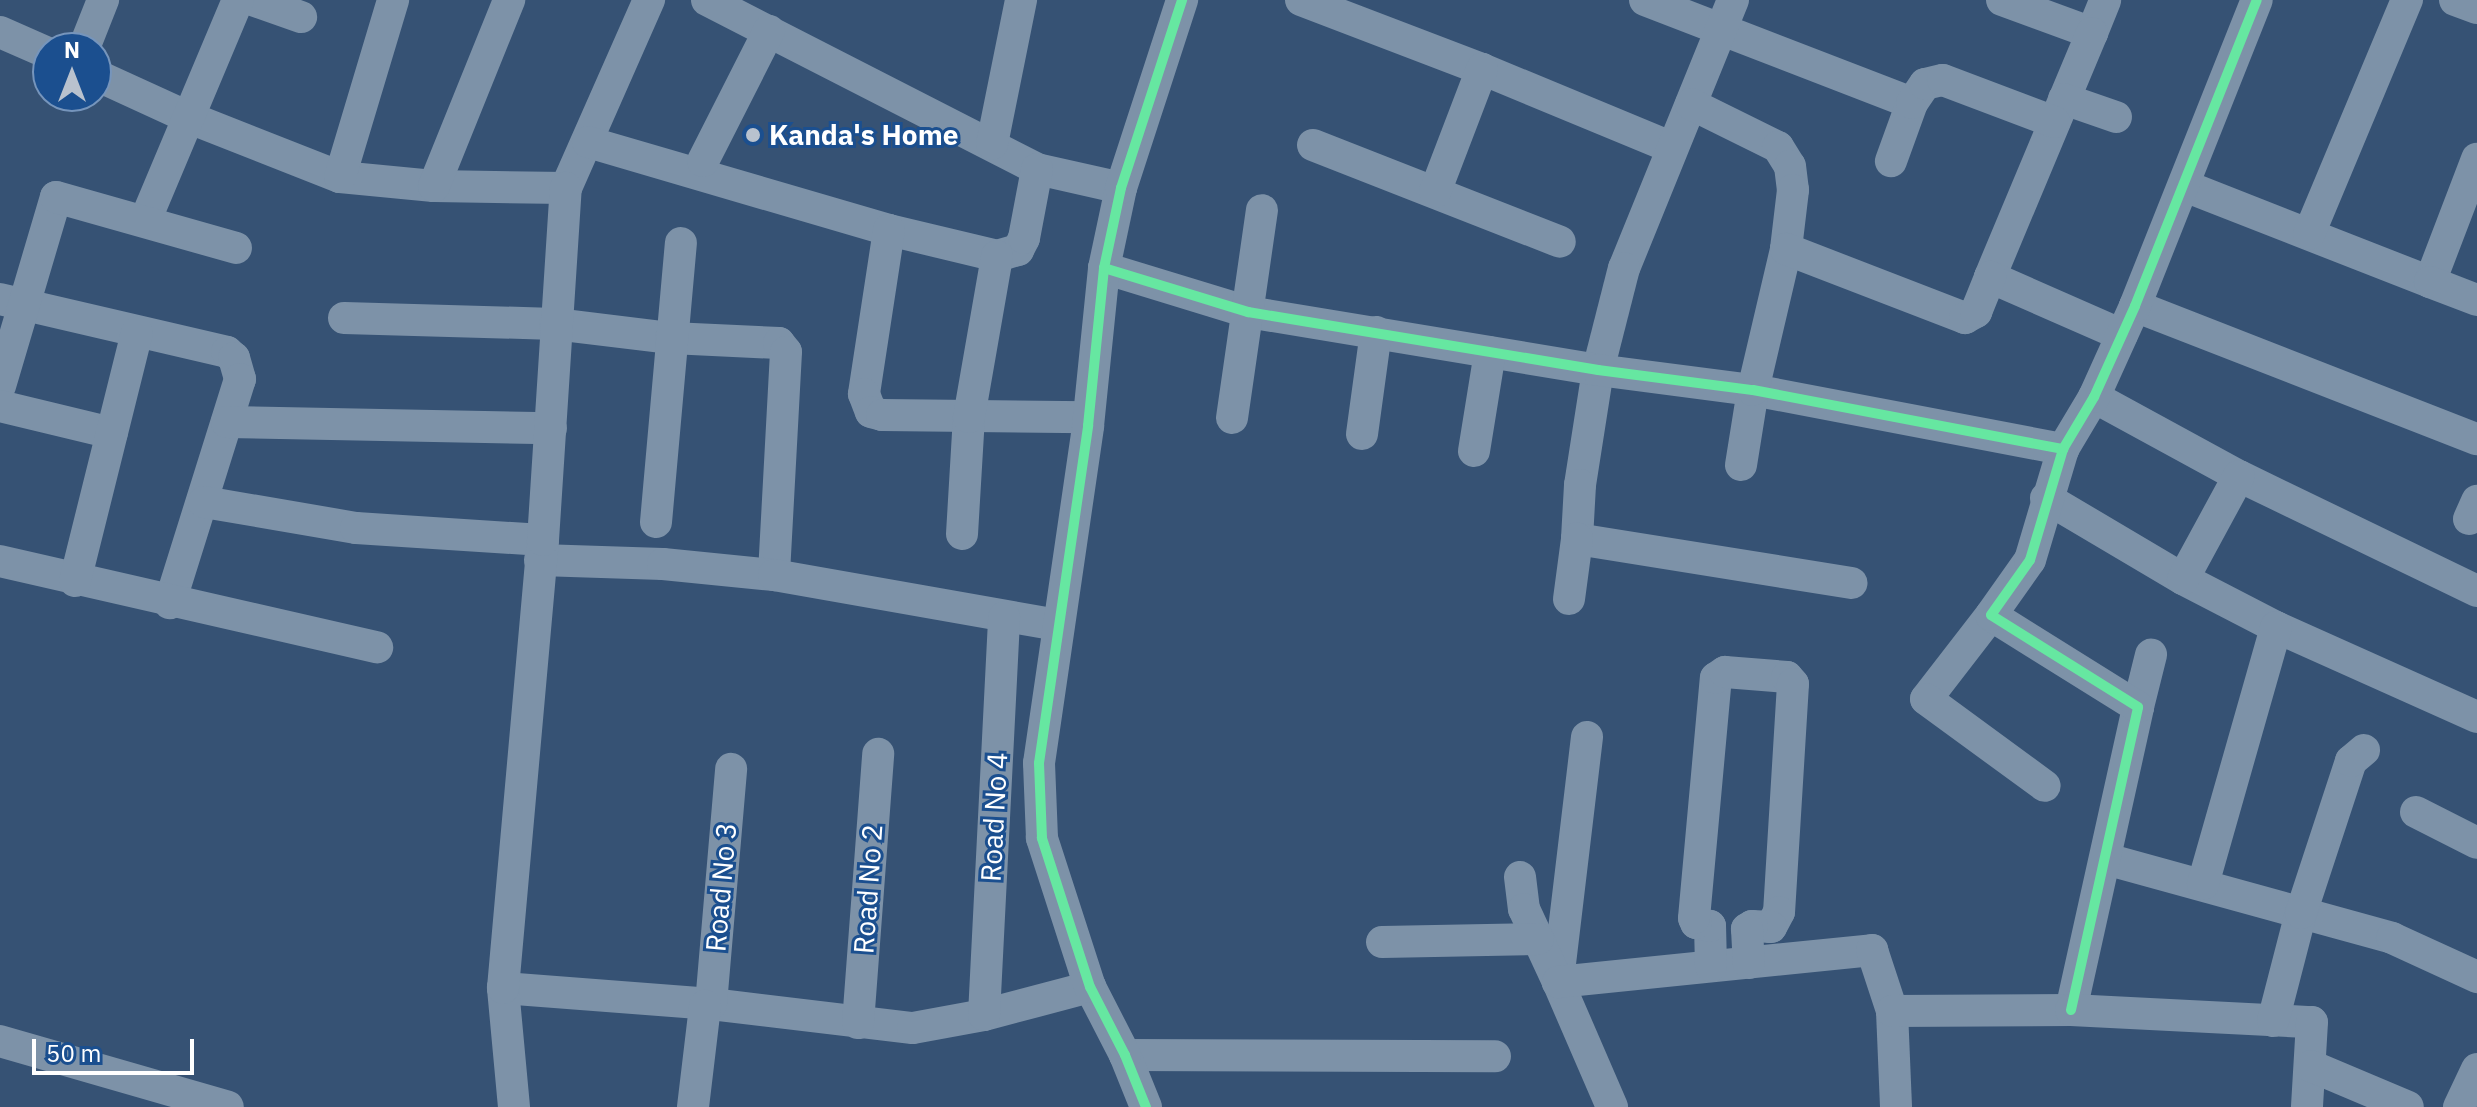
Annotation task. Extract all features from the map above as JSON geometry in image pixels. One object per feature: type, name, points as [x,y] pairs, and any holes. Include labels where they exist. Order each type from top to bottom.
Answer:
[{"type":"street","points":[[90,32],[103,0]]},
{"type":"street","points":[[145,221],[238,0]]},
{"type":"street","points":[[252,0],[301,17]]},
{"type":"street","points":[[340,177],[393,0]]},
{"type":"street","points":[[434,186],[509,0]]},
{"type":"street","points":[[514,1107],[503,988],[542,550],[566,188],[649,0]]},
{"type":"street","points":[[707,0],[1037,169],[1121,188]]},
{"type":"street","points":[[992,144],[1021,0]]},
{"type":"street","points":[[1146,1107],[1125,1055],[1090,987],[1042,838],[1039,763],[1088,417],[1104,268],[1121,188],[1182,0]]},
{"type":"street","points":[[1645,0],[1728,15],[1912,103]]},
{"type":"street","points":[[2002,0],[2092,33]]},
{"type":"street","points":[[1786,249],[1965,318],[1976,312],[2105,0]]},
{"type":"street","points":[[2045,786],[1926,699],[2030,560],[2063,449],[2094,397],[2128,320],[2185,186],[2257,0]]},
{"type":"street","points":[[2309,234],[2407,0]]},
{"type":"street","points":[[2455,0],[2477,8]]},
{"type":"street","points":[[1322,4],[1670,147]]},
{"type":"street","points":[[1569,599],[1580,485],[1598,370],[1624,268],[1670,147],[1728,15]]},
{"type":"street","points":[[703,161],[769,31]]},
{"type":"street","points":[[0,32],[32,46]]},
{"type":"street","points":[[1435,192],[1482,69]]},
{"type":"street","points":[[1891,161],[1912,103],[1925,84],[1943,80],[2059,110],[2116,117]]},
{"type":"street","points":[[112,82],[190,118],[340,177],[434,186],[566,188]]},
{"type":"street","points":[[1691,104],[1778,147],[1790,166],[1793,190],[1786,249],[1753,390],[1741,465]]},
{"type":"street","points":[[588,142],[889,230],[997,256],[1018,250],[1024,238],[1037,169]]},
{"type":"street","points":[[1313,145],[1560,242]]},
{"type":"street","points":[[2430,282],[2477,159]]},
{"type":"street","points":[[2185,186],[2477,300]]},
{"type":"street","points":[[0,386],[11,302],[56,197],[236,248]]},
{"type":"street","points":[[1232,418],[1262,210]]},
{"type":"street","points":[[889,230],[872,324],[865,404],[871,412],[882,415],[1088,417]]},
{"type":"street","points":[[656,522],[681,243]]},
{"type":"street","points":[[962,534],[969,417],[997,256]]},
{"type":"street","points":[[1104,268],[1248,312],[1598,370],[1753,390],[2063,449]]},
{"type":"street","points":[[1990,277],[2128,320],[2477,439]]},
{"type":"street","points":[[11,302],[227,352],[234,358],[240,379],[170,603]]},
{"type":"street","points":[[344,318],[555,324],[671,338],[774,343],[786,349],[774,575]]},
{"type":"street","points":[[1362,434],[1376,332]]},
{"type":"street","points":[[75,581],[137,333]]},
{"type":"street","points":[[1474,451],[1490,352]]},
{"type":"street","points":[[2094,397],[2239,476],[2477,591]]},
{"type":"street","points":[[0,406],[112,433]]},
{"type":"street","points":[[227,422],[551,428]]},
{"type":"street","points":[[2183,579],[2239,476]]},
{"type":"street","points":[[2046,498],[2183,579],[2276,627],[2477,717]]},
{"type":"street","points":[[204,502],[356,528],[774,575],[1004,618],[1058,625]]},
{"type":"street","points":[[1577,539],[1851,583]]},
{"type":"street","points":[[0,561],[170,603],[377,647]]},
{"type":"street","points":[[1991,615],[2138,707]]},
{"type":"street","name":"Road No 4","points":[[984,1015],[1004,618]]},
{"type":"street","points":[[2203,884],[2276,627]]},
{"type":"street","points":[[2071,1010],[2151,655]]},
{"type":"street","points":[[1711,966],[1710,926],[1696,923],[1694,918],[1716,678],[1725,672],[1787,677],[1793,684],[1779,912],[1771,927],[1752,926],[1747,929],[1749,963]]},
{"type":"street","points":[[1558,982],[1587,737]]},
{"type":"street","points":[[2273,1021],[2301,913],[2351,761],[2364,750]]},
{"type":"street","name":"Road No 2","points":[[858,1023],[878,754]]},
{"type":"street","name":"Road No 3","points":[[693,1107],[708,1005],[731,769]]},
{"type":"street","points":[[2416,812],[2477,843]]},
{"type":"street","points":[[2106,859],[2392,938],[2477,977]]},
{"type":"street","points":[[1520,877],[1524,909],[1612,1107]]},
{"type":"street","points":[[1382,942],[1538,939]]},
{"type":"street","points":[[1558,982],[1872,950],[1892,1011],[1896,1107]]},
{"type":"street","points":[[503,988],[708,1005],[913,1028],[984,1015],[1090,987]]},
{"type":"street","points":[[1892,1011],[2071,1010],[2312,1022],[2307,1107]]},
{"type":"street","points":[[0,1041],[228,1107]]},
{"type":"street","points":[[1125,1055],[1495,1056]]},
{"type":"street","points":[[2311,1066],[2408,1107]]},
{"type":"street","points":[[2459,1107],[2477,1069]]},
{"type":"cycle path","points":[[1146,1107],[1125,1055],[1090,987],[1042,838],[1039,763],[1088,426],[1104,268],[1121,188],[1182,0]]},
{"type":"cycle path","points":[[2071,1010],[2138,707],[1991,615],[2030,560],[2063,449],[2094,397],[2135,306],[2257,0]]},
{"type":"cycle path","points":[[1104,268],[1248,312],[1598,370],[1753,390],[2063,449]]},
{"type":"place","name":"Kanda's Home","points":[[753,135]]}]
